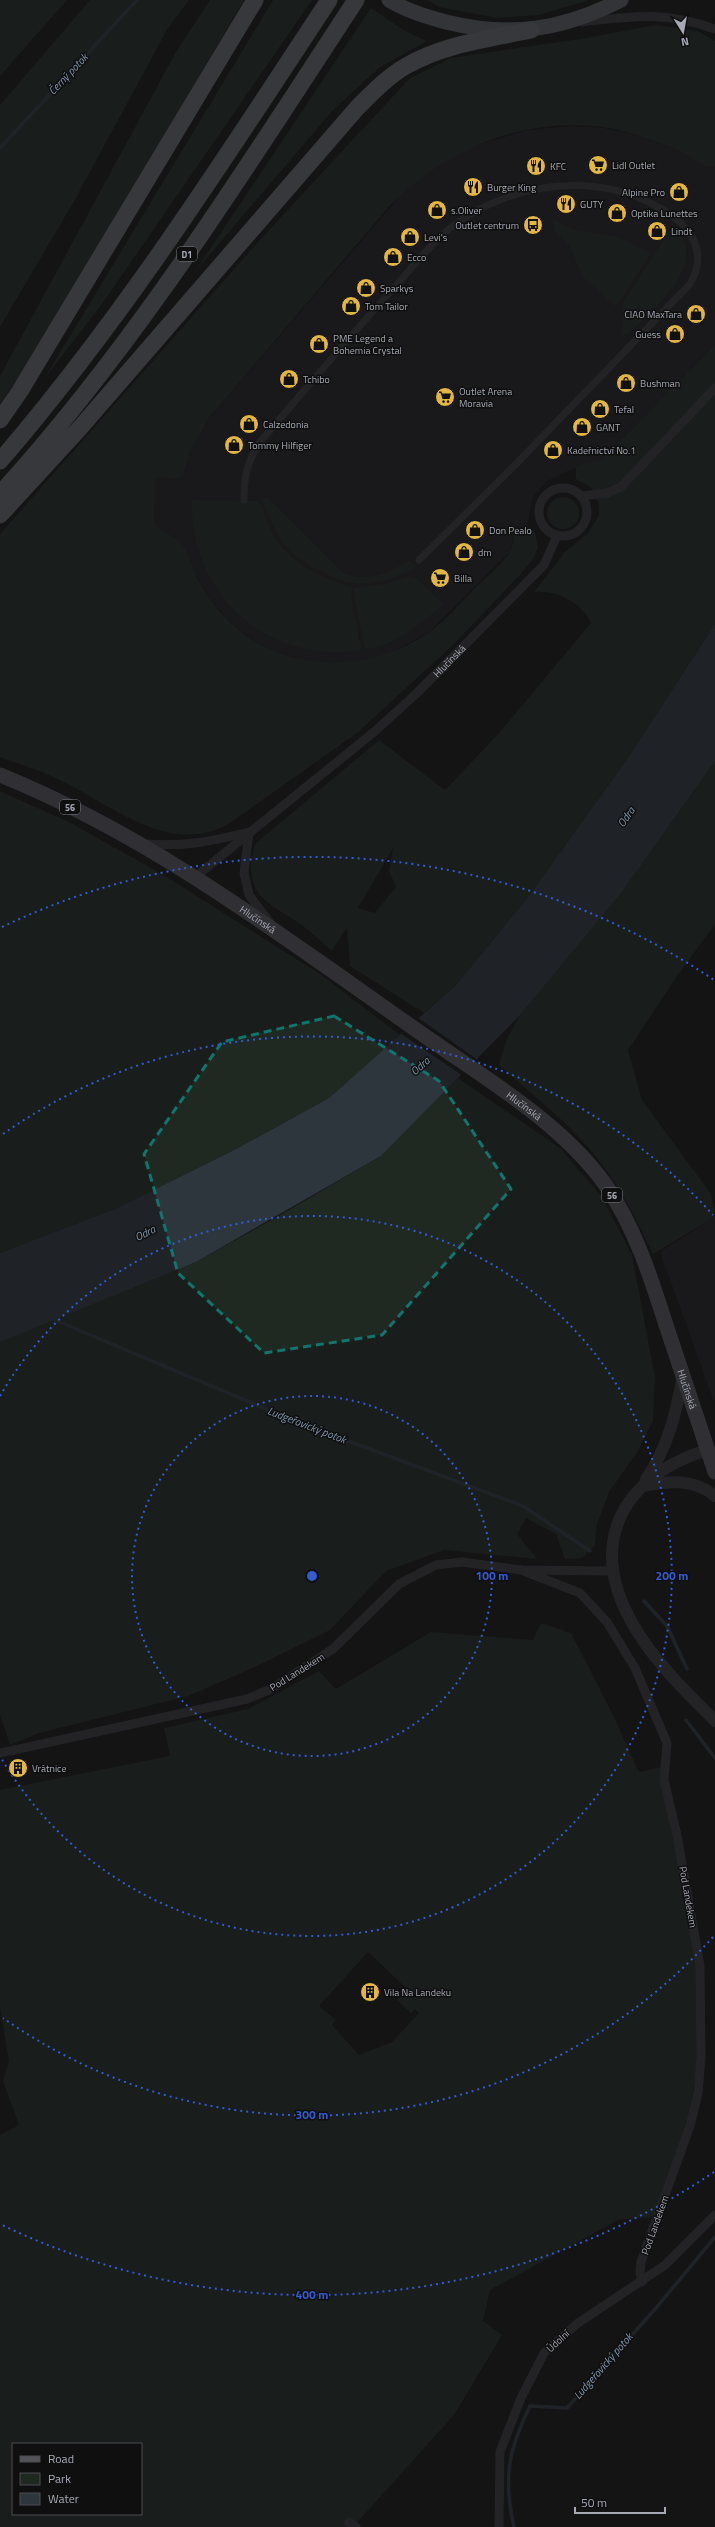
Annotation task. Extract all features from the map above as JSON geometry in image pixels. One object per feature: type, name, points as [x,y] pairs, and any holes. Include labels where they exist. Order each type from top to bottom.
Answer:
[{"type":"highway","points":[[0,420],[20,391],[255,0]]},
{"type":"highway","name":"D1","points":[[0,461],[46,407],[152,265],[329,0]]},
{"type":"highway","name":"D1","points":[[0,494],[65,419],[167,283],[356,0]]},
{"type":"highway","points":[[389,0],[438,20],[470,28],[498,31],[531,30]]},
{"type":"highway","points":[[0,515],[79,429],[357,108],[378,87],[404,67],[431,53],[455,45],[563,24],[621,0]]},
{"type":"main road","name":"Hlučínská","points":[[0,775],[74,809],[138,843],[195,877],[506,1094],[571,1144],[594,1169],[614,1198],[641,1252],[715,1472]]},
{"type":"street","points":[[563,24],[646,15],[678,19],[715,29]]},
{"type":"street","points":[[244,500],[245,474],[251,456],[260,442],[362,323],[450,229],[486,207],[512,195],[565,185],[595,186],[639,196],[658,206],[692,234],[698,262],[690,284],[515,466],[419,560]]},
{"type":"street","points":[[581,496],[607,493],[621,487],[715,388]]},
{"type":"street","points":[[560,488],[571,489],[581,496],[587,508],[584,525],[574,534],[557,536],[547,531],[541,523],[538,513],[541,501],[550,492],[560,488]]},
{"type":"street","name":"Hlučínská","points":[[195,877],[374,732],[439,672],[544,565],[552,552],[557,536]]},
{"type":"street","points":[[138,843],[183,846],[202,844],[249,832],[244,873],[249,895],[281,936]]},
{"type":"street","points":[[683,1375],[669,1438],[663,1451],[640,1487],[629,1500],[618,1524],[613,1554],[614,1571],[626,1610],[641,1638],[678,1684],[715,1721]]},
{"type":"street","points":[[640,1487],[672,1464],[708,1450]]},
{"type":"street","points":[[640,1487],[669,1482],[684,1482],[704,1488],[715,1496]]},
{"type":"street","name":"Pod Landekem","points":[[0,1753],[247,1699],[271,1690],[333,1649],[399,1584],[436,1565],[462,1562],[521,1570],[614,1571]]},
{"type":"street","name":"Pod Landekem","points":[[521,1570],[580,1593],[607,1622],[635,1668],[667,1743],[664,1780],[677,1835],[700,1966],[701,2058],[698,2093],[690,2126],[680,2159],[641,2262],[640,2272],[642,2282]]},
{"type":"street","name":"Údolní","points":[[499,2527],[500,2452],[509,2426],[532,2375],[544,2354],[578,2323],[665,2266],[715,2215]]},
{"type":"highlighted area","points":[[334,1016],[439,1081],[511,1189],[382,1335],[264,1353],[178,1273],[144,1154],[222,1042]]},
{"type":"shaded area","name":"Outlet Arena Moravia","points":[[572,126],[604,128],[637,135],[684,152],[707,166],[715,166],[715,345],[601,460],[580,465],[547,481],[533,497],[527,526],[515,532],[510,552],[429,632],[389,654],[347,663],[317,662],[300,659],[274,651],[255,641],[233,625],[210,599],[193,570],[185,549],[154,525],[156,477],[177,479],[183,476],[192,448],[209,418],[406,189],[429,171],[470,147],[528,130]]},
{"type":"shaded area","points":[[715,1217],[715,1404],[660,1252]]},
{"type":"green space","points":[[0,0],[67,0],[0,76]]},
{"type":"green space","points":[[90,0],[189,0],[168,28],[73,203],[0,327],[0,105]]},
{"type":"green space","points":[[210,0],[244,0],[41,344],[0,404],[0,376],[177,50]]},
{"type":"green space","points":[[273,0],[312,0],[102,304],[44,379]]},
{"type":"green space","points":[[427,0],[590,0],[539,15],[498,18],[439,7]]},
{"type":"green space","points":[[371,8],[405,31],[427,41],[379,68],[333,110],[194,273]]},
{"type":"green space","points":[[656,25],[698,31],[715,41],[715,166],[706,166],[683,152],[640,136],[606,127],[571,125],[537,128],[503,136],[471,148],[440,165],[412,185],[387,209],[209,418],[192,448],[183,476],[177,479],[156,477],[154,525],[173,537],[185,548],[198,578],[215,606],[232,624],[254,640],[278,652],[303,659],[328,662],[355,661],[380,656],[405,646],[428,633],[446,618],[502,562],[510,552],[516,530],[527,526],[535,532],[538,548],[533,559],[520,575],[453,645],[357,733],[230,823],[207,833],[184,835],[161,831],[116,811],[72,786],[45,773],[0,757],[0,534],[258,242],[409,79],[451,58],[586,38]]},
{"type":"green space","points":[[553,219],[572,229],[618,237],[651,253],[616,307],[582,276],[570,246],[554,230]]},
{"type":"green space","points":[[672,227],[683,240],[686,255],[683,270],[675,285],[650,313],[627,335],[622,334],[623,302]]},
{"type":"green space","points":[[715,345],[715,624],[628,758],[529,896],[456,985],[424,1013],[350,966],[347,927],[332,951],[299,923],[266,901],[257,891],[252,879],[252,854],[256,843],[379,740],[445,790],[501,731],[591,623],[587,616],[575,603],[560,595],[534,592],[564,553],[588,533],[599,515],[599,505],[591,487],[576,479],[576,467],[584,463],[601,460]],"holes":[[[393,848],[389,871],[396,887],[375,913],[358,908]]]},
{"type":"green space","points":[[267,497],[343,573],[351,576],[369,577],[394,569],[409,560],[416,566],[411,571],[383,581],[361,584],[344,582],[315,569],[292,553],[279,538],[262,500]]},
{"type":"green space","points":[[560,497],[566,497],[576,504],[579,513],[578,519],[572,526],[566,529],[560,529],[550,522],[547,516],[547,510],[554,500]]},
{"type":"green space","points":[[192,500],[258,501],[263,509],[273,535],[288,554],[318,574],[352,587],[351,596],[361,650],[327,652],[295,646],[266,634],[240,616],[220,593],[204,565],[195,534]]},
{"type":"green space","points":[[410,576],[413,579],[415,577],[443,604],[417,626],[395,640],[374,648],[365,648],[354,597],[355,588],[385,584]]},
{"type":"green space","points":[[715,761],[715,924],[677,976],[628,1050],[642,1100],[711,1194],[715,1217],[653,1254],[622,1195],[589,1148],[552,1111],[499,1065],[507,1038],[521,1014],[622,892]]},
{"type":"green space","points":[[0,791],[71,823],[165,876],[320,974],[400,1035],[329,1098],[236,1149],[115,1209],[0,1253]]},
{"type":"green space","points":[[458,1078],[560,1148],[602,1197],[632,1255],[655,1377],[653,1421],[637,1452],[609,1492],[597,1524],[595,1545],[582,1558],[565,1559],[556,1534],[526,1518],[517,1534],[537,1559],[444,1550],[386,1571],[330,1630],[255,1667],[188,1696],[39,1733],[10,1745],[0,1715],[0,1341],[196,1262],[275,1218],[381,1156]]},
{"type":"green space","points":[[541,1623],[571,1633],[612,1713],[639,1772],[662,1767],[696,1967],[697,2060],[693,2093],[686,2126],[654,2217],[618,2220],[490,2290],[483,2321],[502,2335],[454,2415],[353,2527],[0,2527],[0,2135],[19,2125],[3,2081],[9,2061],[0,2008],[0,1790],[170,1756],[164,1728],[248,1709],[319,1671],[336,1689],[431,1632],[533,1640]],"holes":[[[368,1952],[407,1989],[397,2000],[411,2013],[415,2009],[419,2013],[392,2042],[359,2055],[332,2025],[336,2020],[319,2006]]]},
{"type":"water","name":"Odra","points":[[715,624],[715,761],[622,892],[521,1014],[381,1156],[196,1262],[0,1342],[0,1253],[115,1209],[236,1149],[329,1098],[456,985],[529,896],[628,758]]},
{"type":"pier","points":[[417,1017],[478,1060],[463,1076],[400,1033]]},
{"type":"waterway","name":"Černý potok","points":[[0,148],[137,0]]},
{"type":"waterway","name":"Ludgeřovický potok","points":[[50,1318],[297,1422],[523,1506],[590,1551]]},
{"type":"waterway","name":"Ludgeřovický potok","points":[[644,1601],[667,1626],[687,1669]]},
{"type":"waterway","name":"Ludgeřovický potok","points":[[686,1720],[715,1758]]},
{"type":"waterway","name":"Ludgeřovický potok","points":[[514,2527],[508,2479],[512,2451],[530,2406],[567,2408],[656,2308],[715,2237]]},
{"type":"place","name":"Lidl Outlet","points":[[598,165]]},
{"type":"place","name":"KFC","points":[[536,166]]},
{"type":"place","name":"Burger King","points":[[473,187]]},
{"type":"place","name":"Alpine Pro","points":[[679,192]]},
{"type":"place","name":"GUTY","points":[[566,204]]},
{"type":"place","name":"s.Oliver","points":[[437,210]]},
{"type":"place","name":"Optika Lunettes","points":[[617,213]]},
{"type":"place","name":"Outlet centrum","points":[[533,225]]},
{"type":"place","name":"Lindt","points":[[657,231]]},
{"type":"place","name":"Levi's","points":[[410,237]]},
{"type":"place","name":"Ecco","points":[[393,257]]},
{"type":"place","name":"Sparkys","points":[[366,288]]},
{"type":"place","name":"Tom Tailor","points":[[351,306]]},
{"type":"place","name":"CIAO MaxTara","points":[[696,314]]},
{"type":"place","name":"Guess","points":[[675,334]]},
{"type":"place","name":"PME Legend a Bohemia Crystal","points":[[319,344]]},
{"type":"place","name":"Tchibo","points":[[289,379]]},
{"type":"place","name":"Bushman","points":[[626,383]]},
{"type":"place","name":"Outlet Arena Moravia","points":[[445,397]]},
{"type":"place","name":"Tefal","points":[[600,409]]},
{"type":"place","name":"Calzedonia","points":[[249,424]]},
{"type":"place","name":"GANT","points":[[582,427]]},
{"type":"place","name":"Tommy Hilfiger","points":[[234,445]]},
{"type":"place","name":"Kadeřnictví No.1","points":[[553,450]]},
{"type":"place","name":"Don Pealo","points":[[475,530]]},
{"type":"place","name":"dm","points":[[464,552]]},
{"type":"place","name":"Billa","points":[[440,578]]},
{"type":"place","name":"Vrátnice","points":[[18,1768]]},
{"type":"place","name":"Vila Na Landeku","points":[[370,1992]]}]
